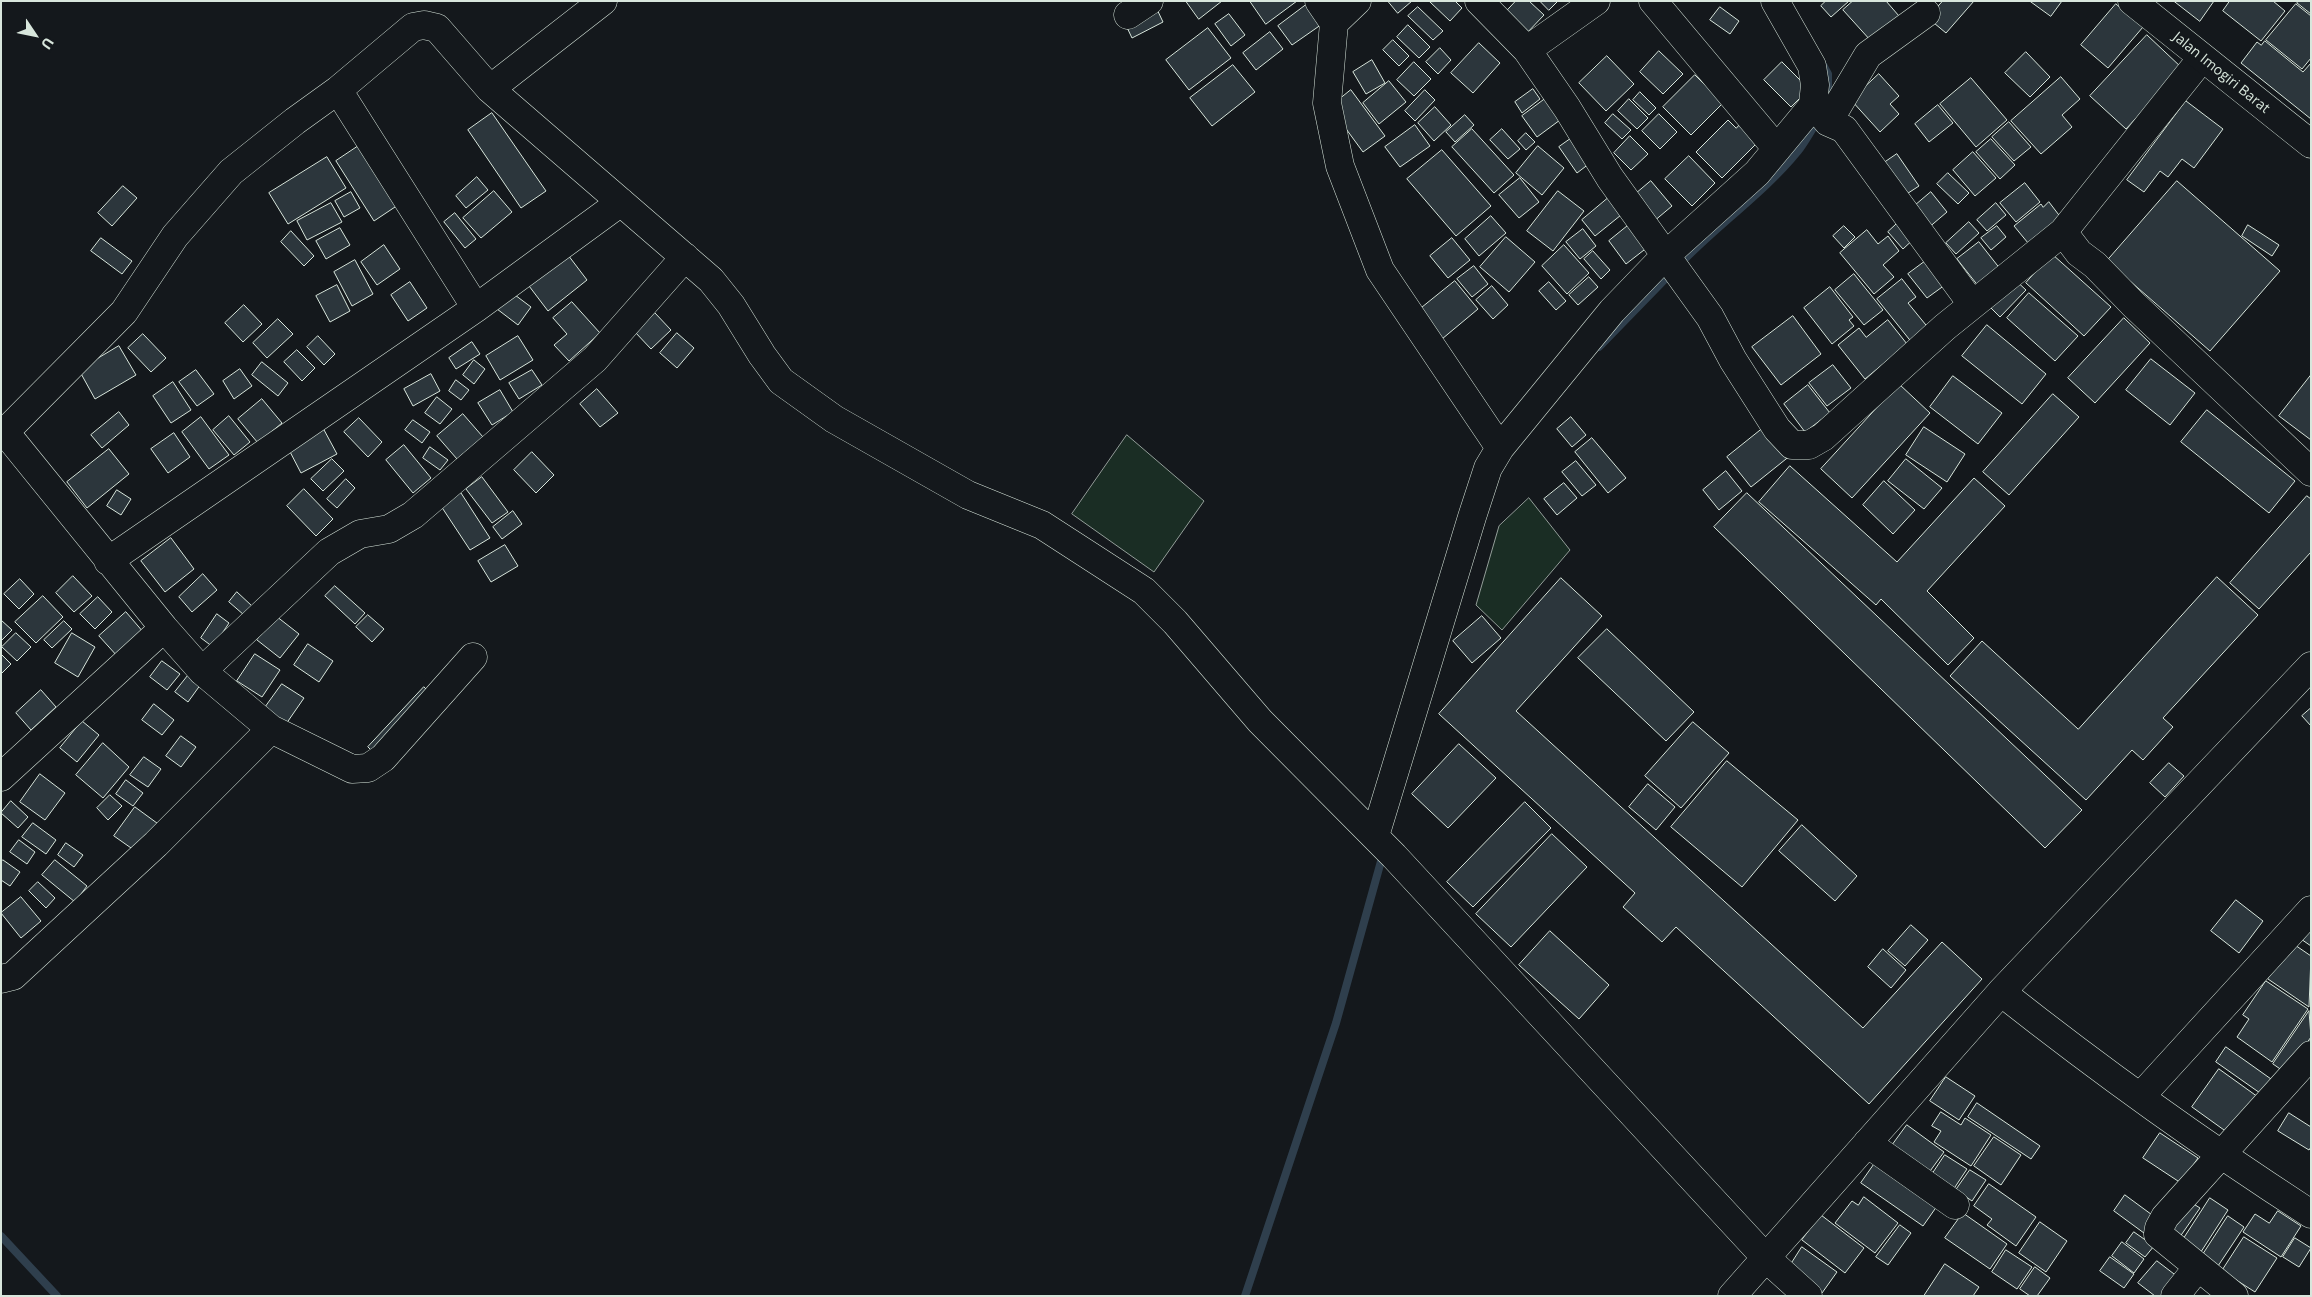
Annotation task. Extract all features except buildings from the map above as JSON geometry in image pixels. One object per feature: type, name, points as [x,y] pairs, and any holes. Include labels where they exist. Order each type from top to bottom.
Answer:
[{"type":"street","points":[[490,89],[603,1]]},
{"type":"street","points":[[1319,1],[1334,23],[1327,103],[1340,166],[1380,270],[1500,448]]},
{"type":"street","points":[[1334,23],[1357,1]]},
{"type":"street","points":[[1478,1],[1527,50],[1567,108],[1610,178],[1710,317],[1733,360],[1777,429],[1792,445],[1809,445],[1823,437],[1972,304],[2063,232],[2202,58]]},
{"type":"street","points":[[1527,50],[1596,1]]},
{"type":"street","points":[[1653,1],[1777,148]]},
{"type":"street","points":[[1775,1],[1812,66],[1820,113],[1844,129],[1972,304]]},
{"type":"street","name":"Jalan Imogiri Barat","points":[[2132,1],[2311,144]]},
{"type":"street","points":[[1383,845],[1472,517],[1488,468],[1500,448],[1612,311],[1756,173],[1777,148],[1820,113],[1868,56],[1926,14]]},
{"type":"street","points":[[473,657],[383,758],[368,768],[352,769],[271,729],[202,671],[164,628],[3,431],[124,312],[175,236],[231,172],[294,121],[338,90],[413,27],[424,25],[437,28],[490,89],[711,280],[726,299],[781,381],[834,419],[968,495],[1042,525],[1144,591],[1175,622],[1260,721],[1383,845],[1766,1259],[1808,1296]]},
{"type":"street","points":[[338,90],[476,308]]},
{"type":"street","points":[[108,560],[476,308],[621,202]]},
{"type":"street","points":[[2063,232],[2079,253],[2095,265],[2311,472]]},
{"type":"street","points":[[202,671],[329,552],[360,534],[389,529],[421,509],[595,359],[685,257]]},
{"type":"street","points":[[1,777],[164,628]]},
{"type":"street","points":[[1732,1296],[2001,992],[2311,666]]},
{"type":"street","points":[[1,979],[13,976],[156,844],[271,729]]},
{"type":"street","points":[[2140,1097],[2311,910]]},
{"type":"street","points":[[2001,992],[2078,1052],[2220,1156],[2311,1214]]},
{"type":"street","points":[[2234,1296],[2164,1240],[2158,1234],[2159,1228],[2165,1217],[2311,1054]]},
{"type":"street","points":[[1866,1143],[1955,1205]]},
{"type":"street","points":[[2175,1296],[2198,1267]]},
{"type":"green space","points":[[1127,435],[1204,501],[1154,572],[1072,514]]},
{"type":"green space","points":[[1529,498],[1570,550],[1502,630],[1476,605],[1499,526]]},
{"type":"waterway","points":[[1823,65],[1828,74],[1828,104]]},
{"type":"waterway","points":[[1679,265],[1785,166],[1801,147],[1819,118]]},
{"type":"waterway","points":[[1599,347],[1671,273]]},
{"type":"waterway","points":[[1245,1296],[1336,1023],[1383,854]]},
{"type":"waterway","points":[[1,1236],[57,1296]]}]
